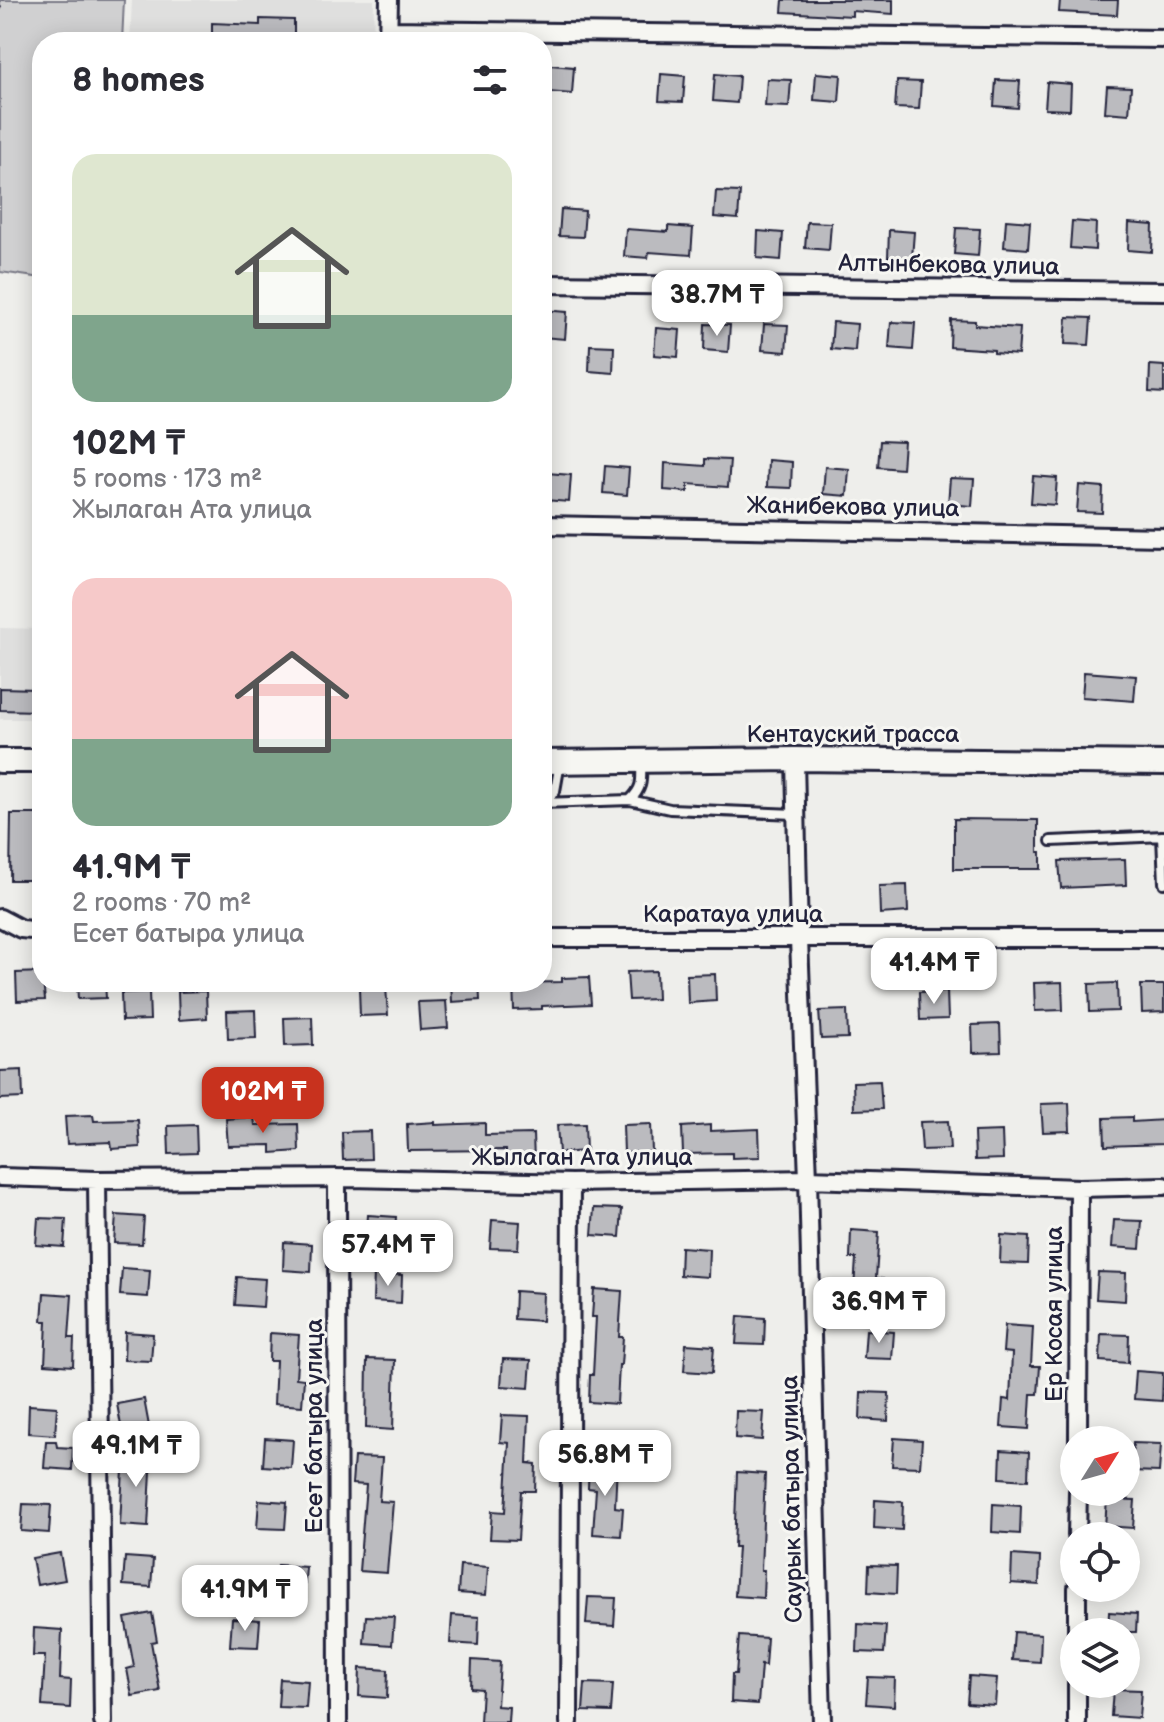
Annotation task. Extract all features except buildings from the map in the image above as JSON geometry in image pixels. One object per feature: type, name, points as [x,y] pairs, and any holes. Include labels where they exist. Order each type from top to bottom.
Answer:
[{"type":"main road","name":"Кентауский трасса","points":[[552,762],[795,759],[1164,763]]},
{"type":"main road","points":[[0,761],[32,761]]},
{"type":"street","points":[[388,32],[389,0]]},
{"type":"street","points":[[552,37],[1164,39]]},
{"type":"street","name":"Алтынбекова улица","points":[[552,284],[1164,291]]},
{"type":"street","name":"Жанибекова улица","points":[[552,525],[1164,537]]},
{"type":"street","name":"Саурык батыра улица","points":[[795,759],[822,1722]]},
{"type":"street","points":[[0,918],[21,929],[32,930]]},
{"type":"street","name":"Каратауа улица","points":[[552,938],[1164,938]]},
{"type":"street","name":"Жылаган Ата улица","points":[[0,1177],[97,1180],[337,1178],[571,1183],[808,1179],[1079,1188],[1164,1186]]},
{"type":"street","name":"Есет батыра улица","points":[[337,1178],[338,1722]]},
{"type":"street","points":[[97,1180],[103,1722]]},
{"type":"street","points":[[569,1722],[571,1183]]},
{"type":"street","name":"Ер Косая улица","points":[[1078,1426],[1079,1188]]},
{"type":"street","points":[[1077,1698],[1077,1722]]},
{"type":"lane","points":[[630,800],[641,786],[641,761]]},
{"type":"lane","points":[[552,769],[555,791],[552,794]]},
{"type":"lane","points":[[552,803],[630,800],[670,809],[795,814]]},
{"type":"lane","points":[[1051,841],[1163,836],[1164,883]]},
{"type":"path","points":[[0,8],[3,0]]},
{"type":"shaded area","points":[[0,0],[124,0],[122,32],[32,32],[32,277],[0,272]]},
{"type":"shaded area","points":[[132,0],[374,0],[373,32],[130,32]]},
{"type":"shaded area","points":[[0,628],[32,629],[32,719],[0,719]]}]
